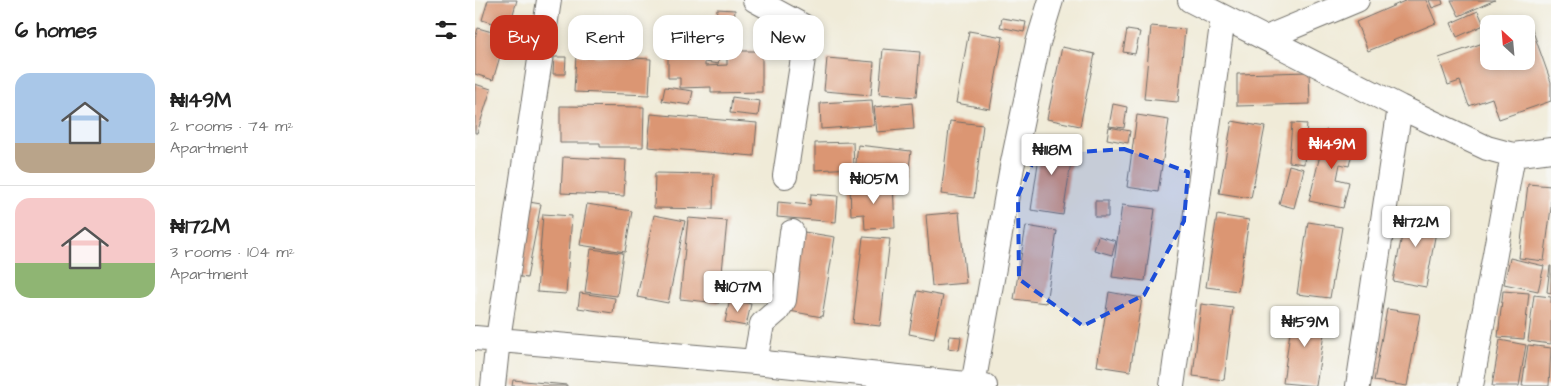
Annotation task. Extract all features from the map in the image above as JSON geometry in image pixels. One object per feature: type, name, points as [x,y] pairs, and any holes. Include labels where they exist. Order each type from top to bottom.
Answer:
[{"type":"street","points":[[493,386],[486,338],[549,0]]},
{"type":"street","points":[[755,0],[803,26],[805,45],[785,176]]},
{"type":"street","points":[[486,338],[755,362],[979,385],[1012,167],[1038,43],[1051,0]]},
{"type":"street","points":[[1190,0],[1400,107],[1487,148],[1513,155],[1551,150]]},
{"type":"street","points":[[1266,38],[1357,0]]},
{"type":"street","points":[[1172,386],[1223,18]]},
{"type":"street","points":[[1358,386],[1400,107]]},
{"type":"street","points":[[1471,386],[1513,155]]},
{"type":"street","points":[[755,362],[762,324],[777,311],[784,300],[792,232]]},
{"type":"highlighted area","points":[[1124,149],[1188,172],[1184,221],[1144,295],[1083,326],[1019,279],[1018,196],[1036,155]]},
{"type":"building","points":[[488,0],[517,0],[513,15],[490,15],[490,22],[482,20]]},
{"type":"building","points":[[1407,0],[1426,0],[1436,23],[1368,51],[1356,22]]},
{"type":"building","points":[[1429,0],[1442,0],[1443,4],[1432,8]]},
{"type":"building","points":[[1451,0],[1495,0],[1459,16]]},
{"type":"building","points":[[717,9],[735,10],[735,15],[716,15]]},
{"type":"building","points":[[1478,11],[1480,16],[1480,27],[1457,37],[1451,23]]},
{"type":"building","points":[[1002,18],[1026,22],[1024,32],[1000,27]]},
{"type":"building","points":[[1151,26],[1185,29],[1178,102],[1144,99]]},
{"type":"building","points":[[478,28],[490,31],[490,60],[499,60],[493,80],[475,74],[475,38]]},
{"type":"building","points":[[1127,30],[1140,32],[1135,54],[1123,52]]},
{"type":"building","points":[[969,31],[1003,37],[990,109],[956,103]]},
{"type":"building","points":[[1535,37],[1551,82],[1551,101],[1499,119],[1492,98],[1469,106],[1460,81],[1448,85],[1439,58],[1480,44],[1480,70],[1535,70]]},
{"type":"building","points":[[1062,47],[1095,54],[1080,126],[1047,119]]},
{"type":"building","points":[[883,49],[920,52],[916,97],[879,94]]},
{"type":"building","points":[[743,51],[753,51],[753,60],[762,60],[762,92],[711,93],[711,87],[680,88],[680,78],[668,78],[668,60],[705,60],[705,66],[727,65],[727,60],[743,60]]},
{"type":"building","points":[[558,57],[566,57],[565,74],[553,74],[554,60],[558,60]]},
{"type":"building","points":[[827,58],[874,62],[871,95],[824,91]]},
{"type":"building","points":[[651,59],[649,95],[574,92],[576,60]]},
{"type":"building","points":[[706,60],[719,60],[718,64],[706,62]]},
{"type":"building","points":[[1309,72],[1310,104],[1237,106],[1237,74]]},
{"type":"building","points":[[475,84],[491,89],[477,133],[475,133]]},
{"type":"building","points":[[665,87],[693,91],[690,105],[662,101]]},
{"type":"building","points":[[732,97],[760,101],[758,116],[730,113]]},
{"type":"building","points":[[872,100],[874,125],[821,129],[820,103]]},
{"type":"building","points":[[912,103],[914,129],[877,132],[874,107]]},
{"type":"building","points":[[1113,104],[1127,107],[1124,128],[1109,126]]},
{"type":"building","points":[[560,106],[644,107],[643,147],[600,147],[600,143],[560,143]]},
{"type":"building","points":[[651,114],[757,123],[754,156],[648,147]]},
{"type":"building","points":[[1137,115],[1169,120],[1158,192],[1127,187]]},
{"type":"building","points":[[950,121],[983,125],[974,198],[941,194]]},
{"type":"building","points":[[1232,121],[1265,127],[1251,198],[1219,193]]},
{"type":"building","points":[[1292,123],[1307,124],[1304,164],[1289,162]]},
{"type":"building","points":[[1109,127],[1130,131],[1128,143],[1107,139]]},
{"type":"building","points":[[1326,130],[1356,137],[1349,166],[1340,164],[1337,179],[1349,182],[1343,208],[1309,201]]},
{"type":"building","points":[[1042,137],[1074,142],[1063,215],[1031,210]]},
{"type":"building","points":[[853,142],[854,168],[815,170],[815,143]]},
{"type":"building","points":[[858,145],[911,151],[908,177],[855,171]]},
{"type":"building","points":[[563,157],[626,160],[624,196],[561,193]]},
{"type":"building","points":[[1289,165],[1304,169],[1294,208],[1279,204]]},
{"type":"building","points":[[655,173],[714,174],[713,209],[654,208]]},
{"type":"building","points":[[893,183],[895,228],[865,229],[864,214],[851,215],[850,185]]},
{"type":"building","points":[[1528,184],[1551,186],[1551,208],[1544,261],[1519,258]]},
{"type":"building","points":[[811,194],[838,196],[836,222],[777,217],[778,202],[810,205]]},
{"type":"building","points":[[1095,201],[1108,201],[1108,217],[1095,217]]},
{"type":"building","points":[[529,202],[541,204],[527,278],[515,276]]},
{"type":"building","points":[[587,204],[632,211],[625,252],[580,245]]},
{"type":"building","points":[[1122,205],[1155,209],[1145,281],[1112,277]]},
{"type":"building","points":[[1407,210],[1439,215],[1426,287],[1393,281]]},
{"type":"building","points":[[959,212],[966,283],[932,286],[926,215]]},
{"type":"building","points":[[543,214],[572,216],[566,294],[537,292]]},
{"type":"building","points":[[654,215],[685,221],[668,303],[637,297]]},
{"type":"building","points":[[1217,215],[1249,220],[1238,291],[1206,287]]},
{"type":"building","points":[[688,218],[727,221],[719,303],[680,299]]},
{"type":"building","points":[[1308,222],[1342,227],[1330,298],[1297,294]]},
{"type":"building","points":[[1026,226],[1057,231],[1046,303],[1014,299]]},
{"type":"building","points":[[798,231],[835,237],[822,317],[784,310]]},
{"type":"building","points":[[1098,236],[1116,241],[1112,255],[1094,250]]},
{"type":"building","points":[[863,237],[890,239],[880,326],[853,323]]},
{"type":"building","points":[[591,249],[623,253],[617,296],[585,292]]},
{"type":"building","points":[[1510,258],[1544,266],[1538,291],[1504,284]]},
{"type":"building","points":[[1551,266],[1551,293],[1547,292]]},
{"type":"building","points":[[917,291],[943,296],[934,339],[909,334]]},
{"type":"building","points":[[1503,291],[1529,293],[1524,339],[1498,337]]},
{"type":"building","points":[[1109,292],[1142,298],[1130,371],[1097,366]]},
{"type":"building","points":[[580,293],[615,298],[613,313],[578,308]]},
{"type":"building","points":[[1534,295],[1551,297],[1551,344],[1528,341]]},
{"type":"building","points":[[730,299],[751,304],[746,326],[725,322]]},
{"type":"building","points":[[1201,304],[1233,308],[1224,380],[1193,376]]},
{"type":"building","points":[[1387,309],[1420,314],[1407,386],[1374,381]]},
{"type":"building","points":[[1293,310],[1327,314],[1316,386],[1283,383]]},
{"type":"building","points":[[950,336],[961,337],[959,350],[948,348]]},
{"type":"building","points":[[1500,340],[1526,345],[1519,386],[1492,386]]},
{"type":"building","points":[[1528,345],[1551,348],[1549,386],[1522,386]]},
{"type":"building","points":[[513,380],[567,385],[567,386],[512,386]]}]
